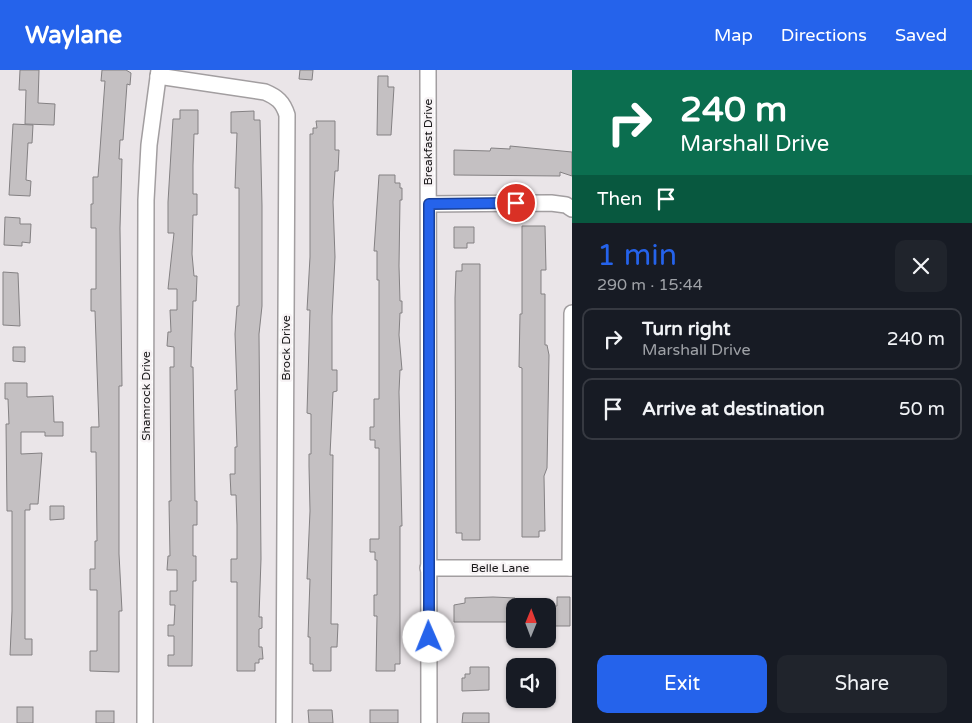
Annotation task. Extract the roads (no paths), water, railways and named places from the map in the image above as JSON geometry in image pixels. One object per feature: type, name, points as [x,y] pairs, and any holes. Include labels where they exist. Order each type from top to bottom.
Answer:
[{"type":"street","name":"Breakfast Drive","points":[[428,70],[428,568],[430,723]]},
{"type":"street","name":"Shamrock Drive","points":[[145,723],[146,200],[149,145],[159,73]]},
{"type":"street","name":"Brock Drive","points":[[159,73],[265,92],[275,96],[281,102],[287,115],[284,723]]},
{"type":"street","points":[[429,204],[551,203],[566,205],[572,209]]},
{"type":"street","points":[[571,568],[572,313]]},
{"type":"street","name":"Belle Lane","points":[[428,568],[571,568]]}]
